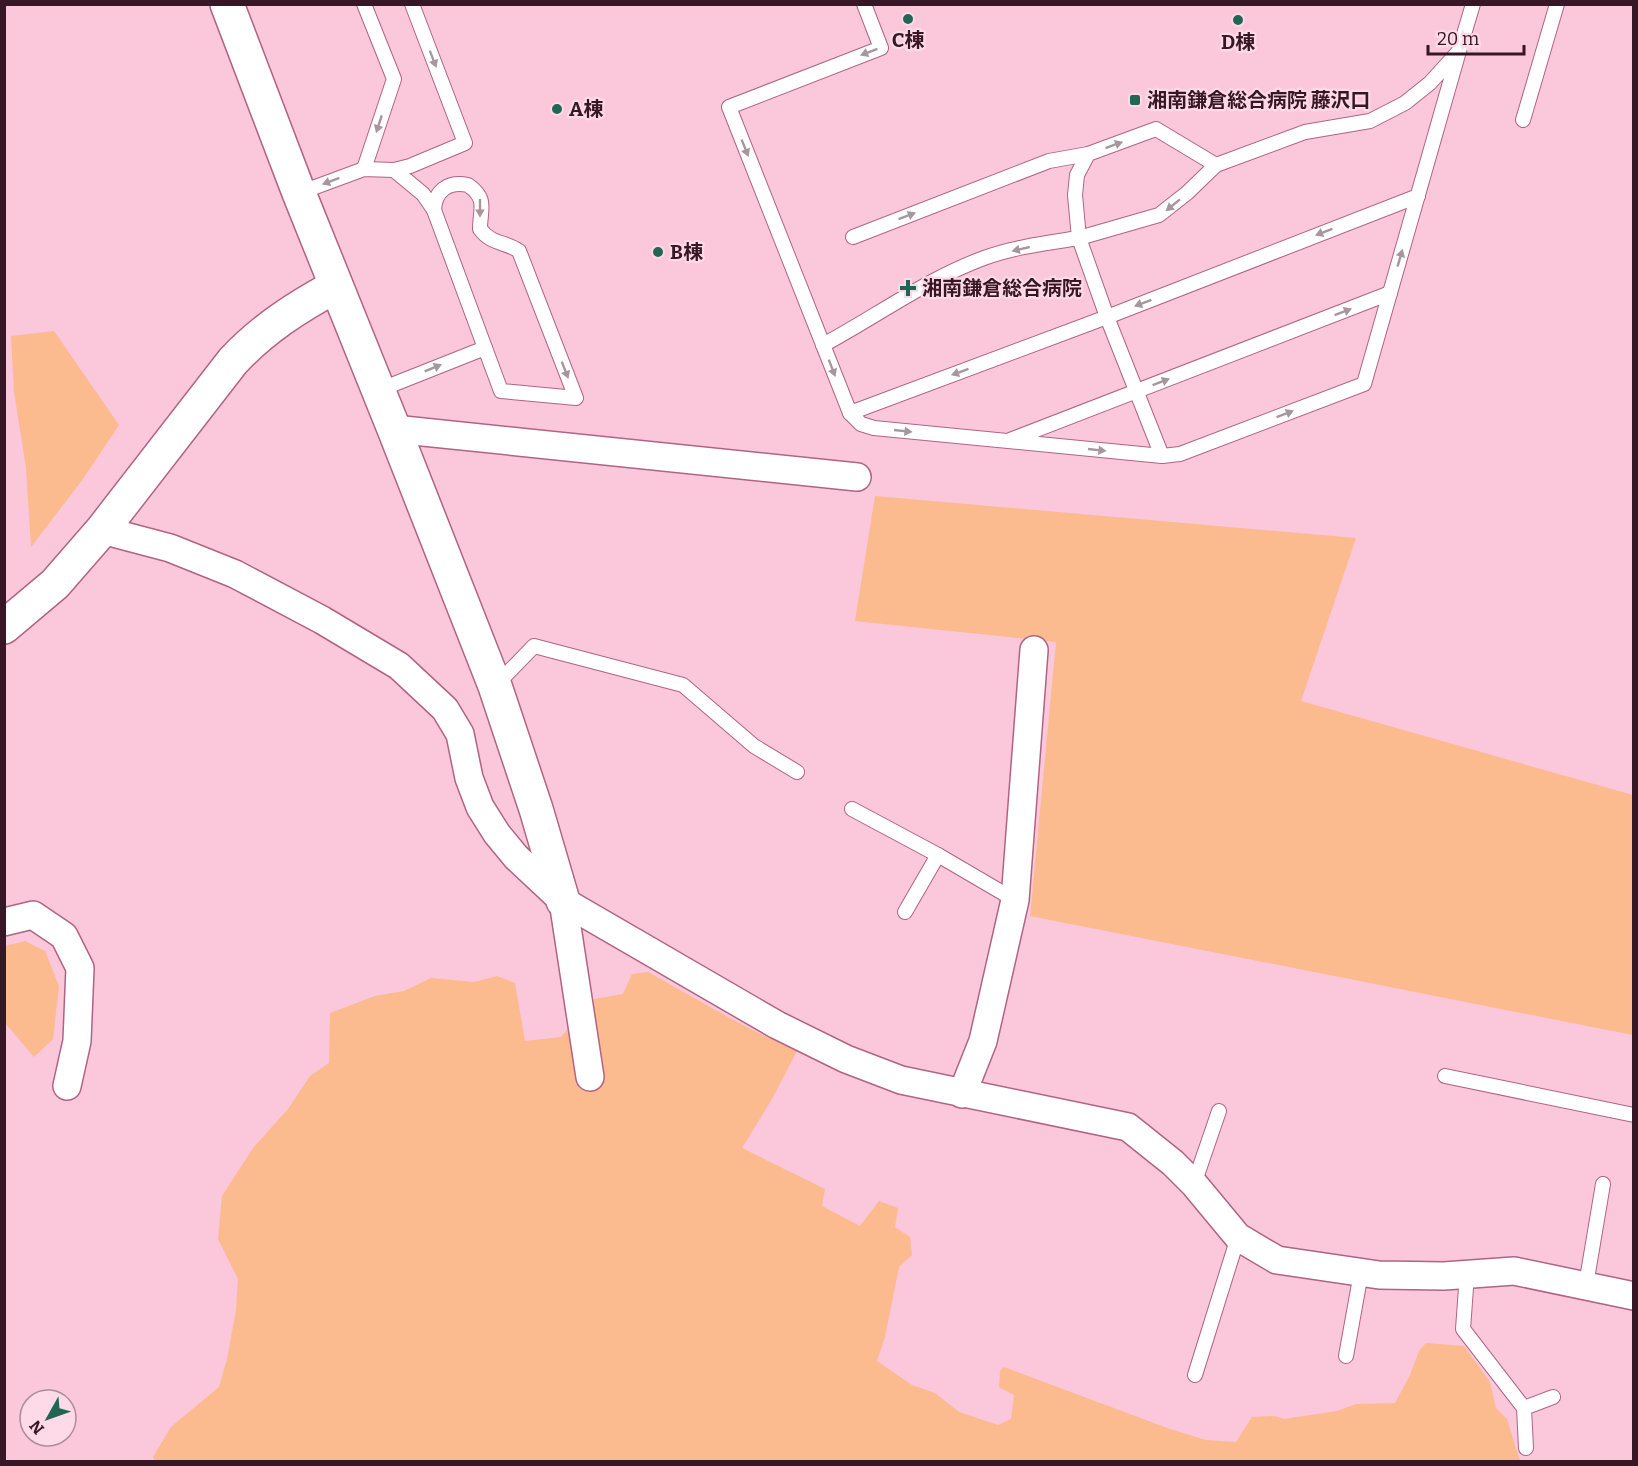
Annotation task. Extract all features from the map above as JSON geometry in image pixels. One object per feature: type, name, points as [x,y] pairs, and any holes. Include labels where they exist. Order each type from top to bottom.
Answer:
[{"type":"street","points":[[227,4],[299,193],[495,686],[536,809],[563,901],[590,1077]]},
{"type":"street","points":[[4,627],[55,584],[102,530],[226,370],[252,341],[298,307],[336,286]]},
{"type":"street","points":[[394,429],[857,477]]},
{"type":"street","points":[[102,530],[170,548],[235,574],[322,620],[399,666],[445,709],[460,734],[469,778],[480,807],[497,834],[516,857],[563,901],[777,1025],[846,1059],[901,1080],[1128,1127],[1173,1163],[1194,1184],[1238,1237],[1277,1260],[1378,1275],[1444,1276],[1514,1271],[1634,1296]]},
{"type":"street","points":[[962,1094],[983,1041],[1015,900],[1034,650]]},
{"type":"street","points":[[4,922],[33,915],[64,936],[80,969],[77,1041],[67,1086]]},
{"type":"lane","points":[[364,4],[393,79],[364,169]]},
{"type":"lane","points":[[299,193],[364,169],[394,170],[410,166],[465,143],[412,4]]},
{"type":"lane","points":[[864,4],[881,48],[729,107],[850,413],[861,424],[874,428],[1162,456],[1180,454],[1364,384],[1473,4]]},
{"type":"lane","points":[[1524,120],[1557,4]]},
{"type":"lane","points":[[823,345],[934,280],[986,257],[1078,238],[1159,215],[1187,193],[1216,165],[1305,132],[1371,121],[1405,103],[1430,83],[1459,51]]},
{"type":"lane","points":[[853,237],[1049,161],[1088,154],[1156,129],[1216,165]]},
{"type":"lane","points":[[1088,154],[1077,175],[1075,195],[1078,238],[1162,456]]},
{"type":"lane","points":[[394,170],[423,194],[434,210],[501,391],[576,398],[519,251],[512,246],[487,238],[480,229],[483,212],[480,196],[468,185],[451,184],[438,194],[434,202],[434,210]]},
{"type":"lane","points":[[850,413],[1107,317],[1418,196]]},
{"type":"lane","points":[[1008,441],[1390,293]]},
{"type":"lane","points":[[379,390],[485,348]]},
{"type":"lane","points":[[495,686],[534,646],[683,685],[754,746],[797,772]]},
{"type":"lane","points":[[852,809],[1015,900]]},
{"type":"lane","points":[[905,912],[938,855]]},
{"type":"lane","points":[[1445,1076],[1634,1114]]},
{"type":"lane","points":[[1194,1184],[1219,1111]]},
{"type":"lane","points":[[1586,1285],[1603,1184]]},
{"type":"lane","points":[[1195,1375],[1238,1237]]},
{"type":"lane","points":[[1346,1356],[1361,1273]]},
{"type":"lane","points":[[1467,1274],[1462,1329],[1524,1408],[1526,1448]]},
{"type":"lane","points":[[1524,1408],[1553,1397]]},
{"type":"shaded area","points":[[54,331],[119,425],[83,479],[31,547],[26,468],[14,392],[11,336]]},
{"type":"shaded area","points":[[875,496],[1356,538],[1301,701],[1633,795],[1633,1035],[1030,916],[1056,642],[855,621]]},
{"type":"shaded area","points":[[25,941],[45,951],[59,986],[53,1039],[34,1057],[5,1023],[5,946]]},
{"type":"shaded area","points":[[648,972],[740,1023],[797,1051],[772,1099],[742,1148],[825,1189],[822,1206],[860,1226],[879,1201],[898,1208],[895,1227],[910,1237],[912,1255],[899,1267],[885,1337],[877,1361],[912,1385],[935,1393],[959,1412],[998,1425],[1011,1419],[1014,1395],[999,1387],[1000,1371],[1004,1367],[1170,1429],[1206,1440],[1236,1442],[1252,1417],[1274,1416],[1284,1419],[1337,1411],[1356,1404],[1395,1403],[1410,1375],[1419,1351],[1426,1343],[1464,1346],[1490,1382],[1496,1408],[1507,1419],[1520,1461],[155,1462],[153,1457],[171,1427],[219,1387],[227,1359],[236,1310],[238,1279],[218,1239],[222,1196],[253,1148],[288,1109],[310,1076],[329,1063],[330,1013],[375,996],[404,991],[431,978],[474,982],[497,976],[515,983],[525,1041],[561,1037],[594,999],[623,994],[632,974]]},
{"type":"place","name":"C棟","points":[[908,19]]},
{"type":"place","name":"D棟","points":[[1238,20]]},
{"type":"place","name":"湘南鎌倉総合病院 藤沢口","points":[[1135,100]]},
{"type":"place","name":"A棟","points":[[557,109]]},
{"type":"place","name":"B棟","points":[[658,252]]},
{"type":"place","name":"湘南鎌倉総合病院","points":[[908,288]]}]
